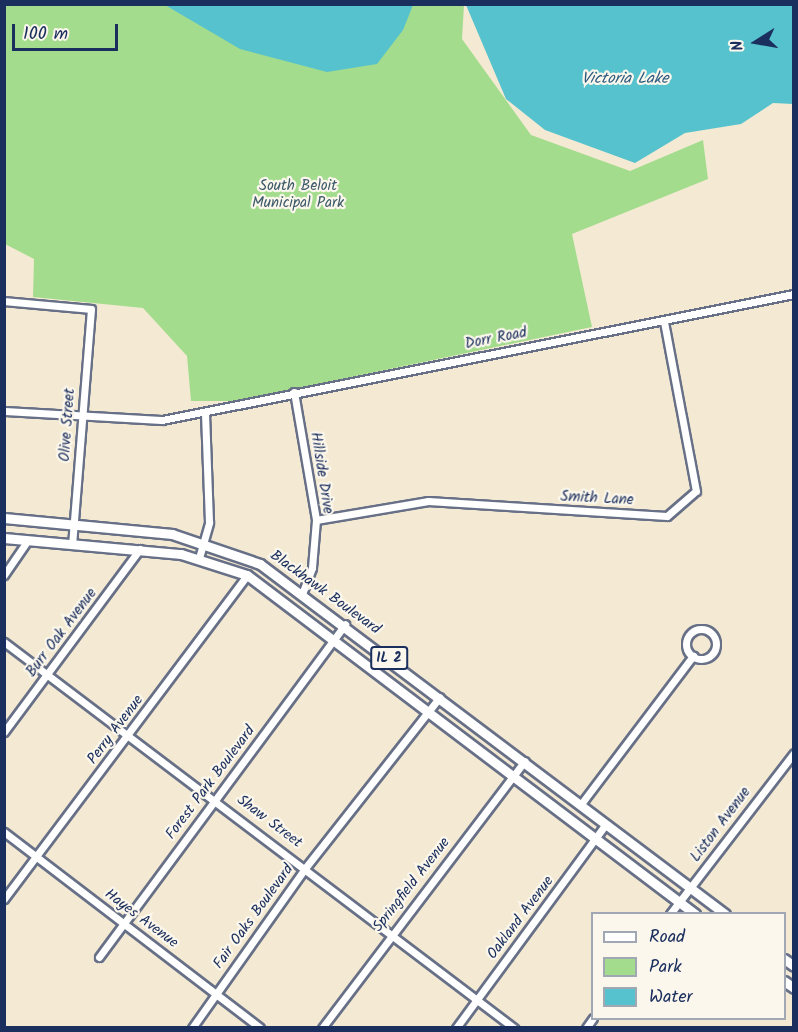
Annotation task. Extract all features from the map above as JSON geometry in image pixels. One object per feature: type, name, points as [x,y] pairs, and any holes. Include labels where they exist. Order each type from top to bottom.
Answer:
[{"type":"main road","name":"Blackhawk Boulevard","points":[[4,518],[75,524],[206,541],[261,564],[303,592],[722,912]]},
{"type":"main road","name":"Blackhawk Boulevard","points":[[4,538],[140,549],[199,558],[247,576],[335,639],[692,912]]},
{"type":"street","name":"Dorr Road","points":[[4,411],[162,420],[794,294]]},
{"type":"street","name":"Olive Street","points":[[4,301],[91,309],[72,543]]},
{"type":"street","name":"Smith Lane","points":[[316,520],[428,501],[667,516],[696,491],[664,321]]},
{"type":"street","name":"Hillside Drive","points":[[294,392],[316,520],[312,568],[303,592]]},
{"type":"street","points":[[199,558],[206,541],[210,460],[205,413]]},
{"type":"street","points":[[4,575],[28,540]]},
{"type":"street","name":"Burr Oak Avenue","points":[[4,732],[140,549]]},
{"type":"street","name":"Perry Avenue","points":[[4,899],[129,736],[247,576]]},
{"type":"street","name":"Forest Park Boulevard","points":[[99,957],[345,624]]},
{"type":"street","points":[[581,804],[693,656],[713,653],[716,644],[710,632],[696,630],[688,636],[693,656]]},
{"type":"street","name":"Shaw Street","points":[[4,642],[217,799],[514,1028]]},
{"type":"street","name":"Fair Oaks Boulevard","points":[[192,1028],[306,867],[426,709],[440,697]]},
{"type":"street","name":"Liston Avenue","points":[[672,912],[794,753]]},
{"type":"street","name":"Springfield Avenue","points":[[322,1028],[392,932],[525,761]]},
{"type":"street","name":"Oakland Avenue","points":[[456,1028],[606,824]]},
{"type":"street","name":"Hayes Avenue","points":[[4,832],[260,1028]]},
{"type":"green space","name":"South Beloit Municipal Park","points":[[4,5],[464,5],[462,39],[531,135],[630,171],[703,140],[708,179],[572,234],[592,327],[236,401],[191,401],[187,356],[143,308],[33,297],[34,259],[5,244]]},
{"type":"water","points":[[165,5],[413,5],[403,30],[377,64],[327,72],[240,49]]},
{"type":"water","name":"Victoria Lake","points":[[466,5],[793,5],[793,104],[773,103],[741,124],[685,133],[635,163],[545,130],[506,99]]}]
